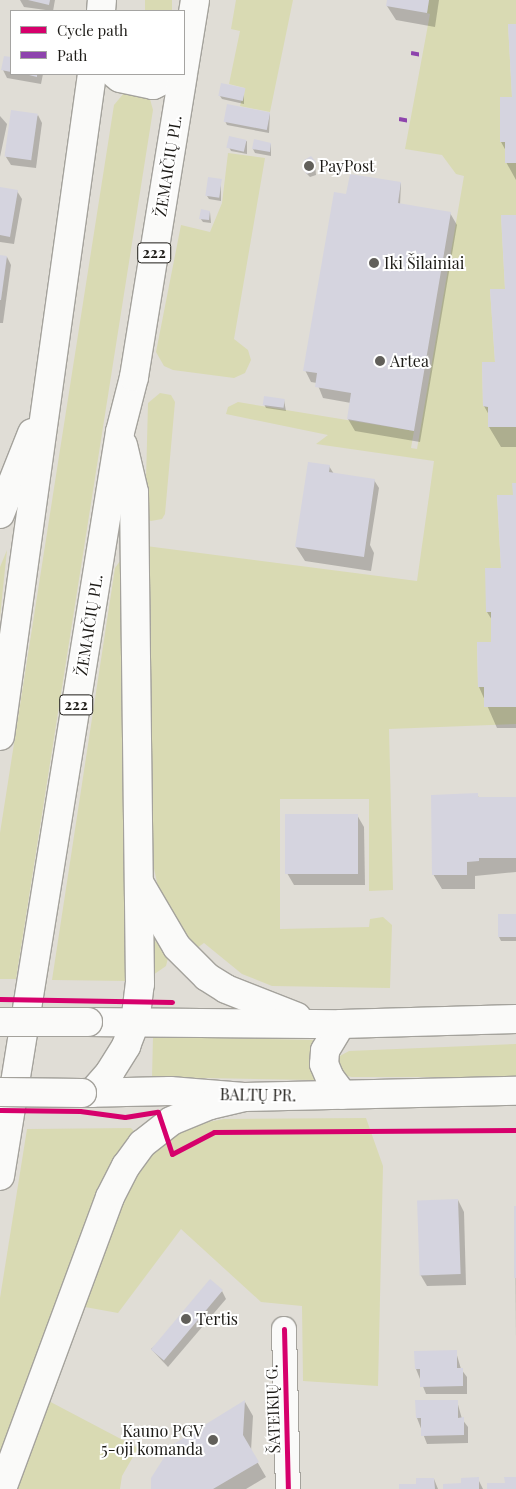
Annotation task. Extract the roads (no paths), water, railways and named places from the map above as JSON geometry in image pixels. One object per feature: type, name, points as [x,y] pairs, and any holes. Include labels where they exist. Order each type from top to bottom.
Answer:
[{"type":"main road","points":[[185,62],[195,0]]},
{"type":"main road","points":[[0,736],[92,75]]},
{"type":"main road","points":[[116,75],[120,78],[153,84],[176,75]]},
{"type":"main road","name":"ŽEMAIČIŲ PL.","points":[[0,1176],[120,432],[134,377],[183,75]]},
{"type":"main road","points":[[0,514],[47,394]]},
{"type":"main road","points":[[87,1093],[110,1072],[135,1022],[140,984],[137,878],[134,492],[120,432]]},
{"type":"main road","points":[[137,878],[177,947],[207,977],[266,1006],[328,1024]]},
{"type":"main road","points":[[0,1022],[328,1024],[516,1019]]},
{"type":"main road","points":[[328,1024],[324,1064],[330,1078],[343,1095]]},
{"type":"main road","name":"BALTŲ PR.","points":[[0,1092],[87,1093],[170,1091],[244,1097],[516,1091]]},
{"type":"main road","points":[[2,1489],[110,1197],[126,1166],[142,1144],[171,1121],[210,1105],[244,1097]]},
{"type":"street","name":"ŠATEIKIŲ G.","points":[[284,1329],[288,1489]]},
{"type":"place","name":"PayPost","points":[[309,166]]},
{"type":"place","name":"Iki Šilainiai","points":[[374,263]]},
{"type":"place","name":"Artea","points":[[380,361]]},
{"type":"place","name":"Tertis","points":[[186,1319]]},
{"type":"place","name":"Kauno PGV 5-oji komanda","points":[[213,1440]]}]
